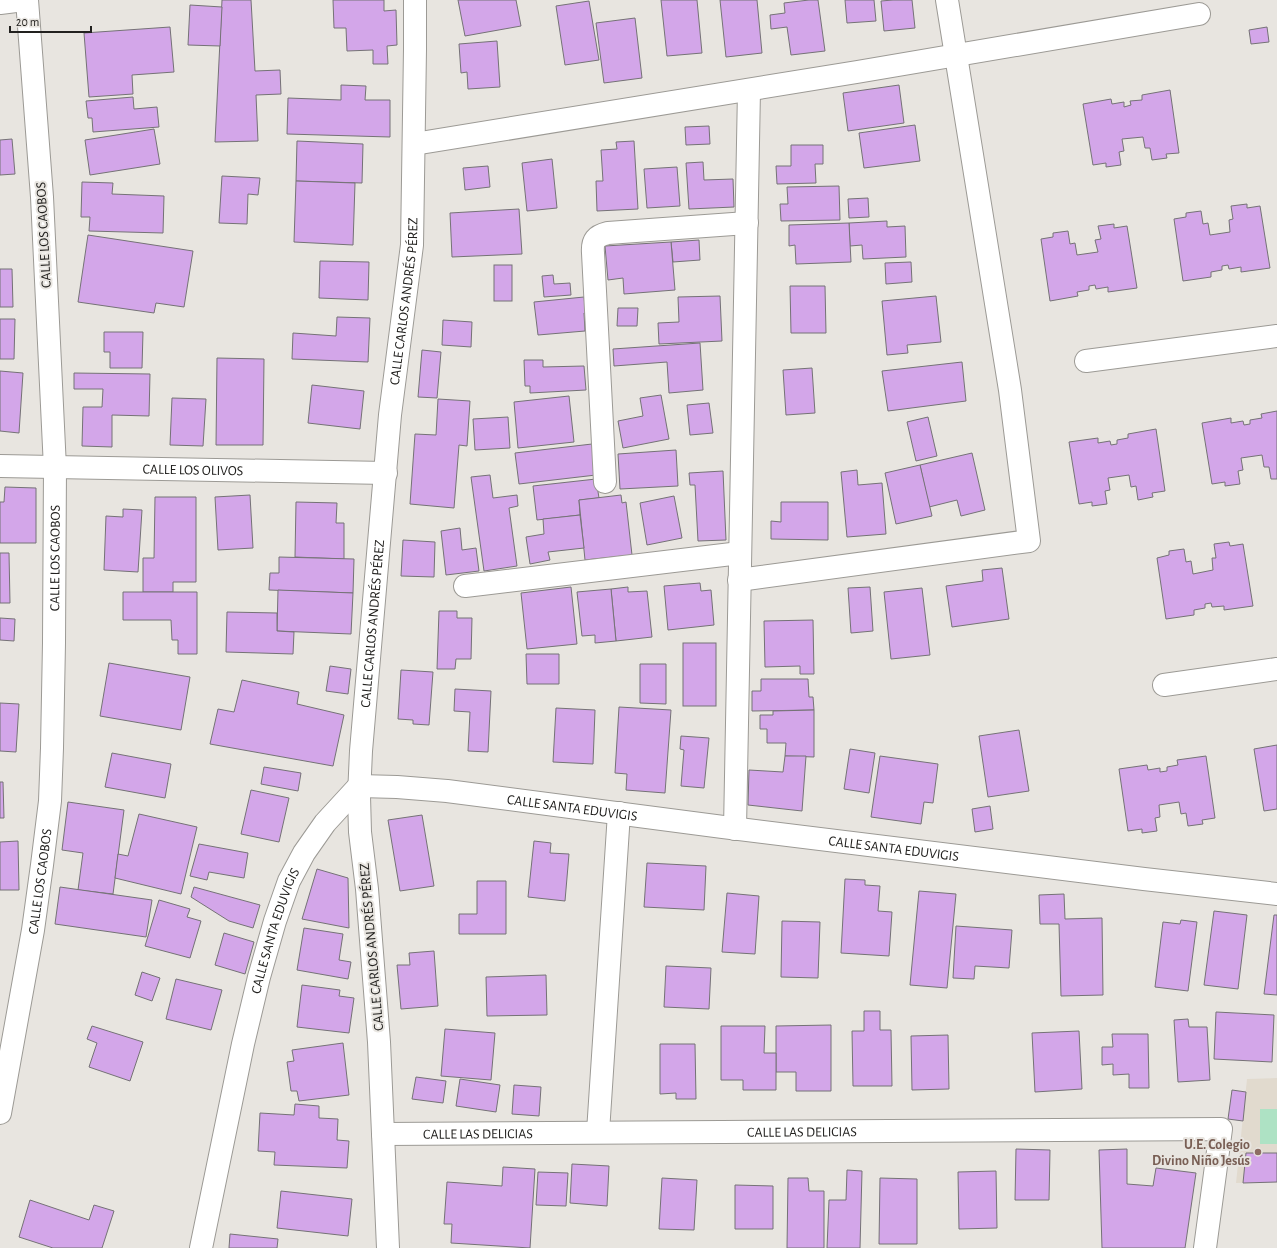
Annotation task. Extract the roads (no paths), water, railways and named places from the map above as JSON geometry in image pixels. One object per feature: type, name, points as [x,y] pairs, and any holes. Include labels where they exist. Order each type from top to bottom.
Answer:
[{"type":"street","points":[[0,3],[24,0]]},
{"type":"street","name":"CALLE LOS CAOBOS","points":[[0,1114],[33,930],[50,801],[54,643],[55,468],[42,197],[28,0]]},
{"type":"street","name":"CALLE CARLOS ANDRÉS PÉREZ","points":[[388,1248],[379,1042],[368,889],[360,832],[360,786],[361,751],[390,415],[412,245],[415,0]]},
{"type":"street","points":[[739,580],[1029,541],[1010,390],[947,0]]},
{"type":"street","points":[[414,144],[749,90],[1199,14]]},
{"type":"street","points":[[735,828],[749,90]]},
{"type":"street","points":[[605,482],[593,253],[594,241],[597,237],[608,233],[747,223]]},
{"type":"street","points":[[1086,361],[1277,336]]},
{"type":"street","name":"CALLE LOS OLIVOS","points":[[0,466],[386,473]]},
{"type":"street","points":[[466,586],[740,554]]},
{"type":"street","points":[[1164,685],[1277,669]]},
{"type":"street","name":"CALLE SANTA EDUVIGIS","points":[[201,1248],[243,1044],[259,977],[275,921],[289,882],[304,853],[324,823],[360,786],[448,791],[1136,878],[1277,894]]},
{"type":"street","points":[[598,1132],[619,813]]},
{"type":"street","name":"CALLE LAS DELICIAS","points":[[383,1134],[1221,1129],[1205,1248]]},
{"type":"place","name":"U.E. Colegio Divino Niño Jesús","points":[[1258,1152]]}]
